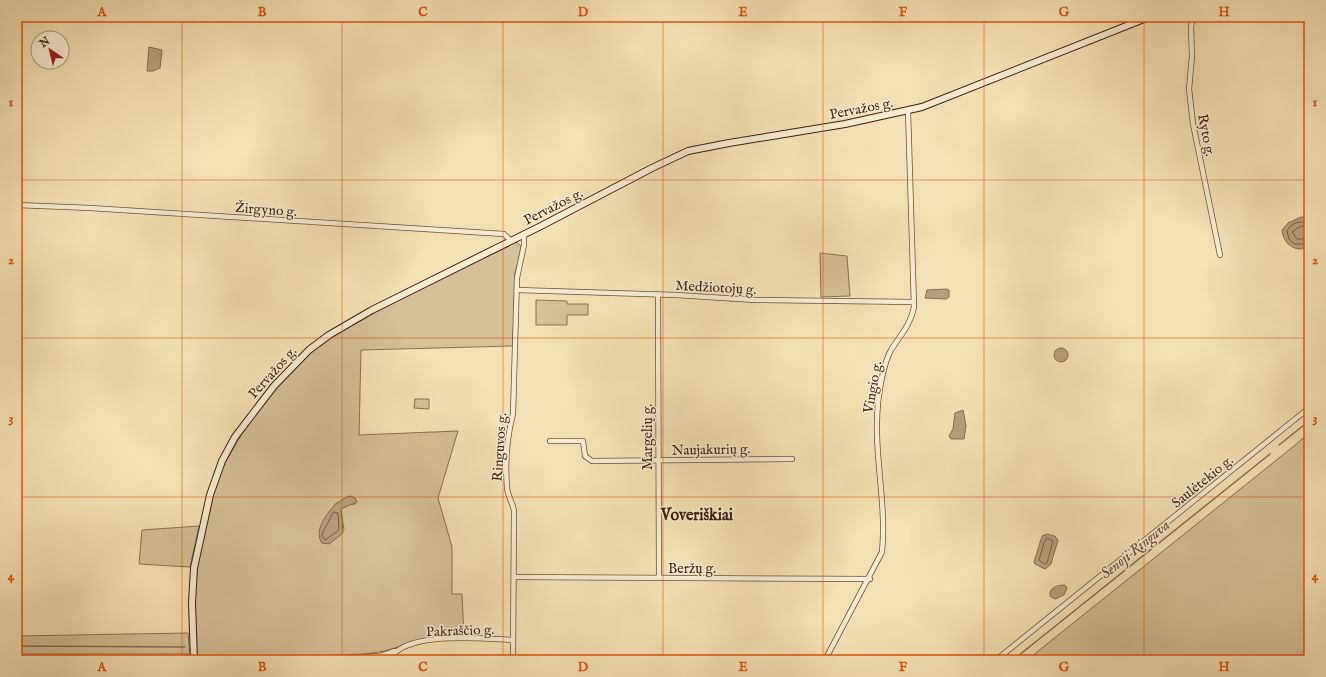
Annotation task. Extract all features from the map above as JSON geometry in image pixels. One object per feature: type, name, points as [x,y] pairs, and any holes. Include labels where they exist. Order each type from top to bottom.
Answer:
[{"type":"main road","name":"Pervažos g.","points":[[194,660],[192,603],[194,568],[210,495],[225,455],[250,415],[292,365],[329,335],[372,310],[524,235],[652,168],[688,152],[715,145],[845,124],[908,110],[957,94],[1149,17]]},
{"type":"street","name":"Ryto g.","points":[[1193,17],[1191,27],[1190,102],[1192,124],[1220,255]]},
{"type":"street","name":"Vingio g.","points":[[825,660],[870,579],[882,552],[884,533],[877,429],[881,387],[885,364],[891,351],[910,322],[914,302],[908,110]]},
{"type":"street","name":"Žirgyno g.","points":[[17,205],[90,208],[504,234],[511,241]]},
{"type":"street","name":"Ringuvos g.","points":[[513,660],[514,511],[507,488],[508,433],[513,414],[518,272],[525,238],[524,235]]},
{"type":"street","name":"Medžiotojų g.","points":[[517,290],[755,300],[914,302]]},
{"type":"street","name":"Margelių g.","points":[[658,295],[659,578]]},
{"type":"street","name":"Saulėtekio g.","points":[[996,660],[1309,408]]},
{"type":"street","name":"Naujakurių g.","points":[[550,441],[583,440],[585,456],[592,461],[792,459]]},
{"type":"street","name":"Beržų g.","points":[[514,577],[870,579]]},
{"type":"street","name":"Pakraščio g.","points":[[301,660],[382,658],[412,644],[431,640],[513,640]]},
{"type":"street","points":[[389,660],[397,650]]},
{"type":"shaded area","points":[[516,242],[521,246],[515,273],[513,346],[361,350],[359,435],[458,431],[438,498],[452,547],[452,594],[462,594],[464,637],[427,638],[385,651],[365,654],[201,660],[196,653],[194,596],[197,568],[214,492],[222,468],[250,420],[299,361],[345,328],[439,279]],"holes":[[[350,496],[355,498],[355,504],[347,505],[341,509],[344,530],[319,531],[335,504]]]},
{"type":"shaded area","points":[[820,253],[847,256],[850,296],[821,297]]},
{"type":"shaded area","points":[[536,300],[567,301],[567,304],[588,304],[588,315],[567,315],[567,325],[536,325]]},
{"type":"shaded area","points":[[415,399],[429,399],[429,409],[414,408]]},
{"type":"shaded area","points":[[1309,433],[1309,660],[1027,660],[1294,446]]},
{"type":"shaded area","points":[[199,526],[190,567],[139,564],[142,530]]},
{"type":"shaded area","points":[[188,633],[190,654],[17,654],[17,636]]},
{"type":"water","points":[[149,47],[162,50],[160,68],[153,71],[147,71]]},
{"type":"water","points":[[1301,217],[1309,218],[1309,247],[1304,249],[1295,248],[1287,243],[1282,230],[1288,223]]},
{"type":"water","points":[[927,290],[949,290],[949,297],[946,299],[925,298]]},
{"type":"water","points":[[1058,348],[1064,348],[1068,352],[1068,358],[1064,362],[1058,362],[1054,358],[1054,352]]},
{"type":"water","points":[[963,410],[966,426],[964,439],[951,439],[949,436],[953,429],[955,413]]},
{"type":"water","points":[[350,496],[355,498],[357,502],[341,509],[343,533],[329,544],[322,543],[319,537],[320,530],[326,515],[338,503]]},
{"type":"water","points":[[1047,534],[1055,536],[1058,540],[1051,564],[1045,569],[1034,562],[1042,536]]},
{"type":"water","points":[[1065,585],[1067,588],[1064,595],[1055,599],[1050,596],[1052,589],[1057,586]]},
{"type":"waterway","name":"Senoji Ringuva","points":[[1279,445],[1309,421]]},
{"type":"waterway","name":"Senoji Ringuva","points":[[1013,660],[1270,454]]},
{"type":"waterway","points":[[17,646],[185,647]]},
{"type":"district","name":"Voveriškiai","points":[[697,514]]}]
